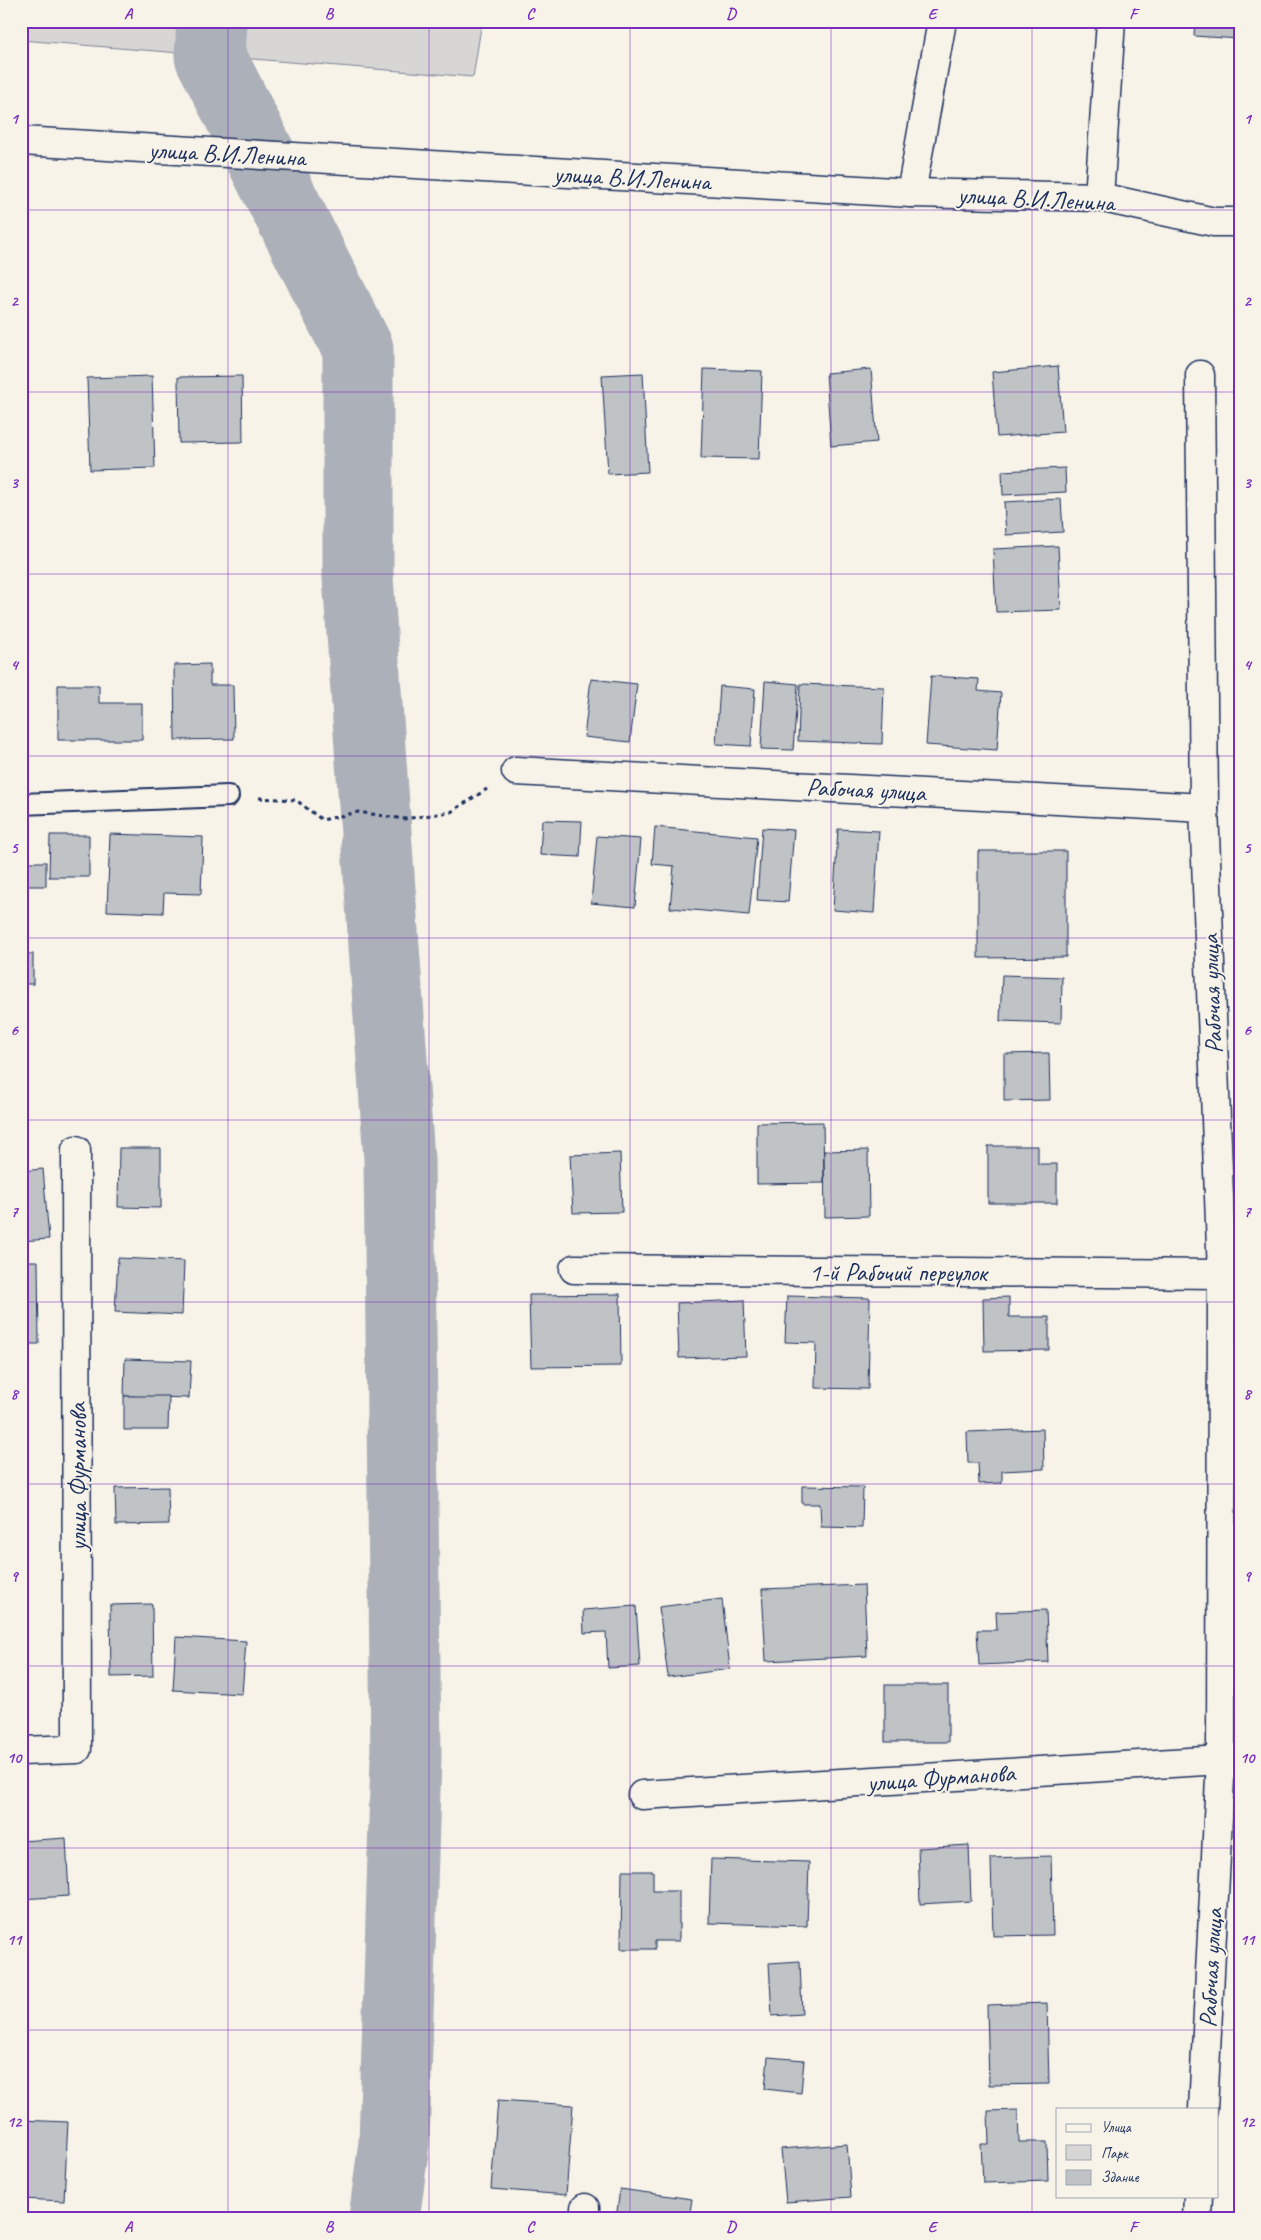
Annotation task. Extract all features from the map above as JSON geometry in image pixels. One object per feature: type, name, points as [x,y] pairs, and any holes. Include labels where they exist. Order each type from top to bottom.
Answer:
[{"type":"street","points":[[911,193],[942,21]]},
{"type":"street","points":[[1100,197],[1111,21]]},
{"type":"street","name":"улица В.И.Ленина","points":[[21,141],[911,193],[1100,197],[1214,222],[1240,222]]},
{"type":"street","points":[[1200,375],[1204,808]]},
{"type":"street","name":"Рабочая улица","points":[[516,771],[1204,808],[1222,1274],[1230,1759],[1203,2108]]},
{"type":"street","name":"улица Фурманова","points":[[21,1751],[77,1749],[76,1150]]},
{"type":"street","name":"1-й Рабочий переулок","points":[[574,1269],[1222,1274]]},
{"type":"street","name":"улица Фурманова","points":[[642,1795],[1230,1759]]},
{"type":"street","points":[[1197,2219],[1198,2198]]},
{"type":"lane","points":[[21,804],[228,796]]},
{"type":"path","points":[[228,796],[296,800],[322,820],[358,812],[404,819],[451,812],[516,771]]},
{"type":"green space","points":[[21,21],[482,21],[473,77],[21,40]]},
{"type":"building","points":[[1195,21],[1240,21],[1240,39],[1194,36]]},
{"type":"building","points":[[1058,366],[1063,432],[997,437],[992,372]]},
{"type":"building","points":[[704,369],[762,371],[759,459],[701,458]]},
{"type":"building","points":[[871,369],[877,442],[831,446],[826,373]]},
{"type":"building","points":[[643,373],[648,472],[608,474],[602,375]]},
{"type":"building","points":[[152,376],[155,468],[90,470],[87,378]]},
{"type":"building","points":[[242,376],[243,442],[179,443],[178,377]]},
{"type":"building","points":[[1065,468],[1066,492],[1003,495],[1002,471]]},
{"type":"building","points":[[1061,499],[1063,532],[1006,535],[1004,502]]},
{"type":"building","points":[[1058,546],[1061,610],[996,612],[993,549]]},
{"type":"building","points":[[210,664],[210,685],[233,685],[234,739],[175,740],[174,665]]},
{"type":"building","points":[[931,676],[979,679],[978,691],[1001,693],[997,750],[926,745]]},
{"type":"building","points":[[591,679],[637,684],[630,742],[584,737]]},
{"type":"building","points":[[765,681],[798,684],[793,750],[761,749]]},
{"type":"building","points":[[800,684],[884,687],[882,744],[798,741]]},
{"type":"building","points":[[58,685],[99,685],[99,703],[142,703],[142,740],[58,740]]},
{"type":"building","points":[[720,686],[755,689],[751,746],[716,744]]},
{"type":"building","points":[[542,820],[582,821],[580,857],[540,855]]},
{"type":"building","points":[[655,827],[757,837],[749,915],[670,908],[674,866],[652,864]]},
{"type":"building","points":[[762,828],[794,830],[788,902],[757,900]]},
{"type":"building","points":[[838,829],[879,831],[874,913],[833,910]]},
{"type":"building","points":[[110,834],[203,837],[201,894],[164,893],[163,913],[107,911]]},
{"type":"building","points":[[50,835],[89,835],[89,877],[49,877]]},
{"type":"building","points":[[597,836],[641,839],[635,907],[591,903]]},
{"type":"building","points":[[978,851],[1066,851],[1066,957],[978,958]]},
{"type":"building","points":[[21,862],[46,862],[46,886],[21,886]]},
{"type":"building","points":[[21,954],[33,954],[33,984],[21,984]]},
{"type":"building","points":[[1002,975],[1062,977],[1061,1023],[1000,1021]]},
{"type":"building","points":[[1049,1053],[1050,1100],[1004,1101],[1004,1054]]},
{"type":"building","points":[[823,1122],[824,1183],[757,1184],[757,1123]]},
{"type":"building","points":[[988,1146],[1038,1146],[1038,1164],[1057,1164],[1057,1203],[988,1203]]},
{"type":"building","points":[[119,1148],[161,1148],[161,1208],[118,1207]]},
{"type":"building","points":[[868,1150],[869,1216],[825,1217],[824,1151]]},
{"type":"building","points":[[620,1153],[622,1212],[573,1213],[570,1155]]},
{"type":"building","points":[[43,1169],[49,1239],[21,1241],[21,1171]]},
{"type":"building","points":[[118,1258],[184,1261],[182,1315],[115,1312]]},
{"type":"building","points":[[21,1261],[38,1261],[39,1344],[21,1344]]},
{"type":"building","points":[[620,1294],[621,1366],[531,1367],[529,1295]]},
{"type":"building","points":[[787,1296],[870,1298],[868,1389],[815,1388],[816,1343],[785,1342]]},
{"type":"building","points":[[1009,1297],[1009,1317],[1049,1317],[1049,1350],[984,1351],[983,1298]]},
{"type":"building","points":[[744,1300],[746,1356],[679,1358],[677,1303]]},
{"type":"building","points":[[125,1359],[191,1361],[189,1398],[124,1396]]},
{"type":"building","points":[[124,1396],[169,1396],[168,1430],[124,1430]]},
{"type":"building","points":[[1043,1429],[1044,1469],[1002,1471],[1002,1483],[979,1484],[978,1463],[968,1463],[967,1432]]},
{"type":"building","points":[[802,1486],[863,1487],[862,1528],[821,1527],[820,1504],[802,1504]]},
{"type":"building","points":[[168,1487],[169,1524],[116,1525],[115,1488]]},
{"type":"building","points":[[864,1585],[867,1656],[766,1661],[762,1589]]},
{"type":"building","points":[[722,1599],[730,1669],[668,1677],[659,1607]]},
{"type":"building","points":[[152,1604],[153,1676],[111,1677],[110,1605]]},
{"type":"building","points":[[636,1606],[640,1666],[608,1668],[606,1632],[584,1633],[583,1610]]},
{"type":"building","points":[[1046,1610],[1048,1662],[979,1665],[977,1630],[997,1630],[996,1612]]},
{"type":"building","points":[[176,1637],[246,1641],[242,1694],[173,1690]]},
{"type":"building","points":[[885,1685],[948,1685],[948,1742],[885,1742]]},
{"type":"building","points":[[66,1838],[69,1896],[21,1899],[21,1841]]},
{"type":"building","points":[[969,1845],[971,1901],[920,1904],[918,1848]]},
{"type":"building","points":[[1051,1856],[1053,1935],[993,1936],[991,1858]]},
{"type":"building","points":[[711,1859],[809,1862],[807,1926],[709,1923]]},
{"type":"building","points":[[622,1871],[653,1871],[653,1891],[679,1891],[679,1941],[655,1941],[655,1949],[621,1949]]},
{"type":"building","points":[[800,1961],[802,2014],[772,2016],[769,1963]]},
{"type":"building","points":[[1047,2003],[1049,2084],[989,2085],[987,2005]]},
{"type":"building","points":[[768,2057],[804,2060],[801,2093],[765,2089]]},
{"type":"building","points":[[498,2100],[573,2105],[566,2195],[491,2189]]},
{"type":"building","points":[[1018,2110],[1019,2142],[1047,2142],[1048,2181],[983,2183],[981,2144],[989,2144],[988,2111]]},
{"type":"building","points":[[21,2120],[68,2122],[64,2201],[21,2199]]},
{"type":"building","points":[[847,2144],[851,2197],[786,2202],[781,2149]]},
{"type":"building","points":[[620,2189],[692,2199],[689,2219],[616,2219]]},
{"type":"waterway","points":[[212,21],[210,56],[358,349],[358,577],[399,1159],[406,1758],[394,2143],[384,2219]]}]
